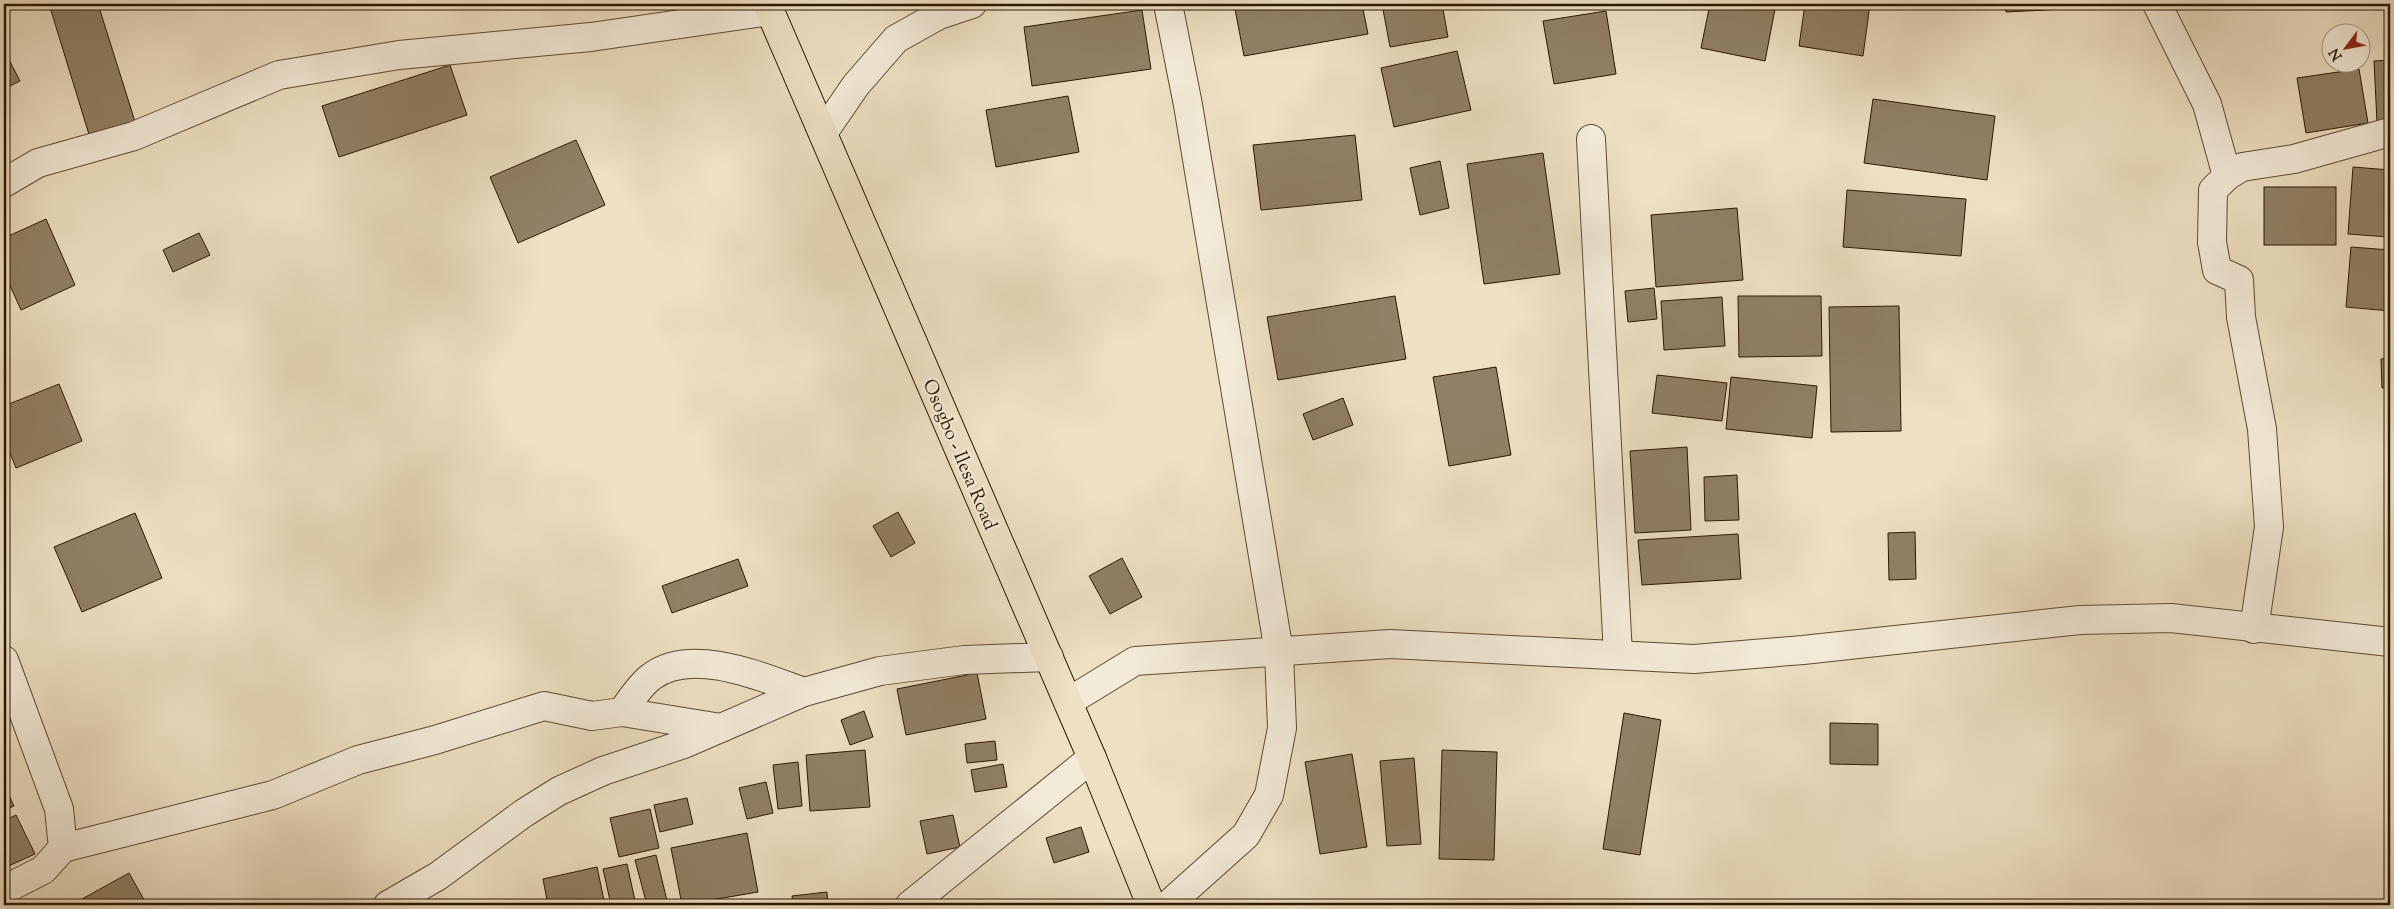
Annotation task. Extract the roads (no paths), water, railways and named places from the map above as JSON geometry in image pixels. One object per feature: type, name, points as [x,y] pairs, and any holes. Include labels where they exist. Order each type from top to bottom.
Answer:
[{"type":"main road","name":"Osogbo - Ilesa Road","points":[[769,7],[1092,758],[1151,905]]},
{"type":"street","points":[[823,133],[856,85],[896,39],[939,15],[972,4]]},
{"type":"street","points":[[1168,4],[1190,114],[1279,652],[1282,728],[1270,794],[1246,835],[1168,905]]},
{"type":"street","points":[[2158,4],[2207,104],[2227,176]]},
{"type":"street","points":[[4,182],[38,163],[134,136],[279,75],[399,56],[592,37],[769,7]]},
{"type":"street","points":[[2254,629],[2270,526],[2262,429],[2241,317],[2239,280],[2217,270],[2212,242],[2213,190],[2227,176],[2242,167],[2294,159],[2390,132]]},
{"type":"street","points":[[1591,139],[1618,655]]},
{"type":"street","points":[[1068,702],[1135,661],[1390,644],[1704,658],[1803,650],[2080,620],[2172,618],[2254,629],[2390,642]]},
{"type":"street","points":[[388,905],[438,876],[524,813],[559,791],[603,771],[684,744],[804,692],[880,671],[964,660],[1049,657]]},
{"type":"street","points":[[4,660],[59,809],[63,848]]},
{"type":"street","points":[[622,712],[650,677],[670,666],[695,663],[752,674],[804,692]]},
{"type":"street","points":[[4,890],[43,870],[63,848],[272,795],[358,760],[435,740],[544,706],[592,716],[622,712],[721,728]]},
{"type":"street","points":[[910,905],[1092,758]]}]
